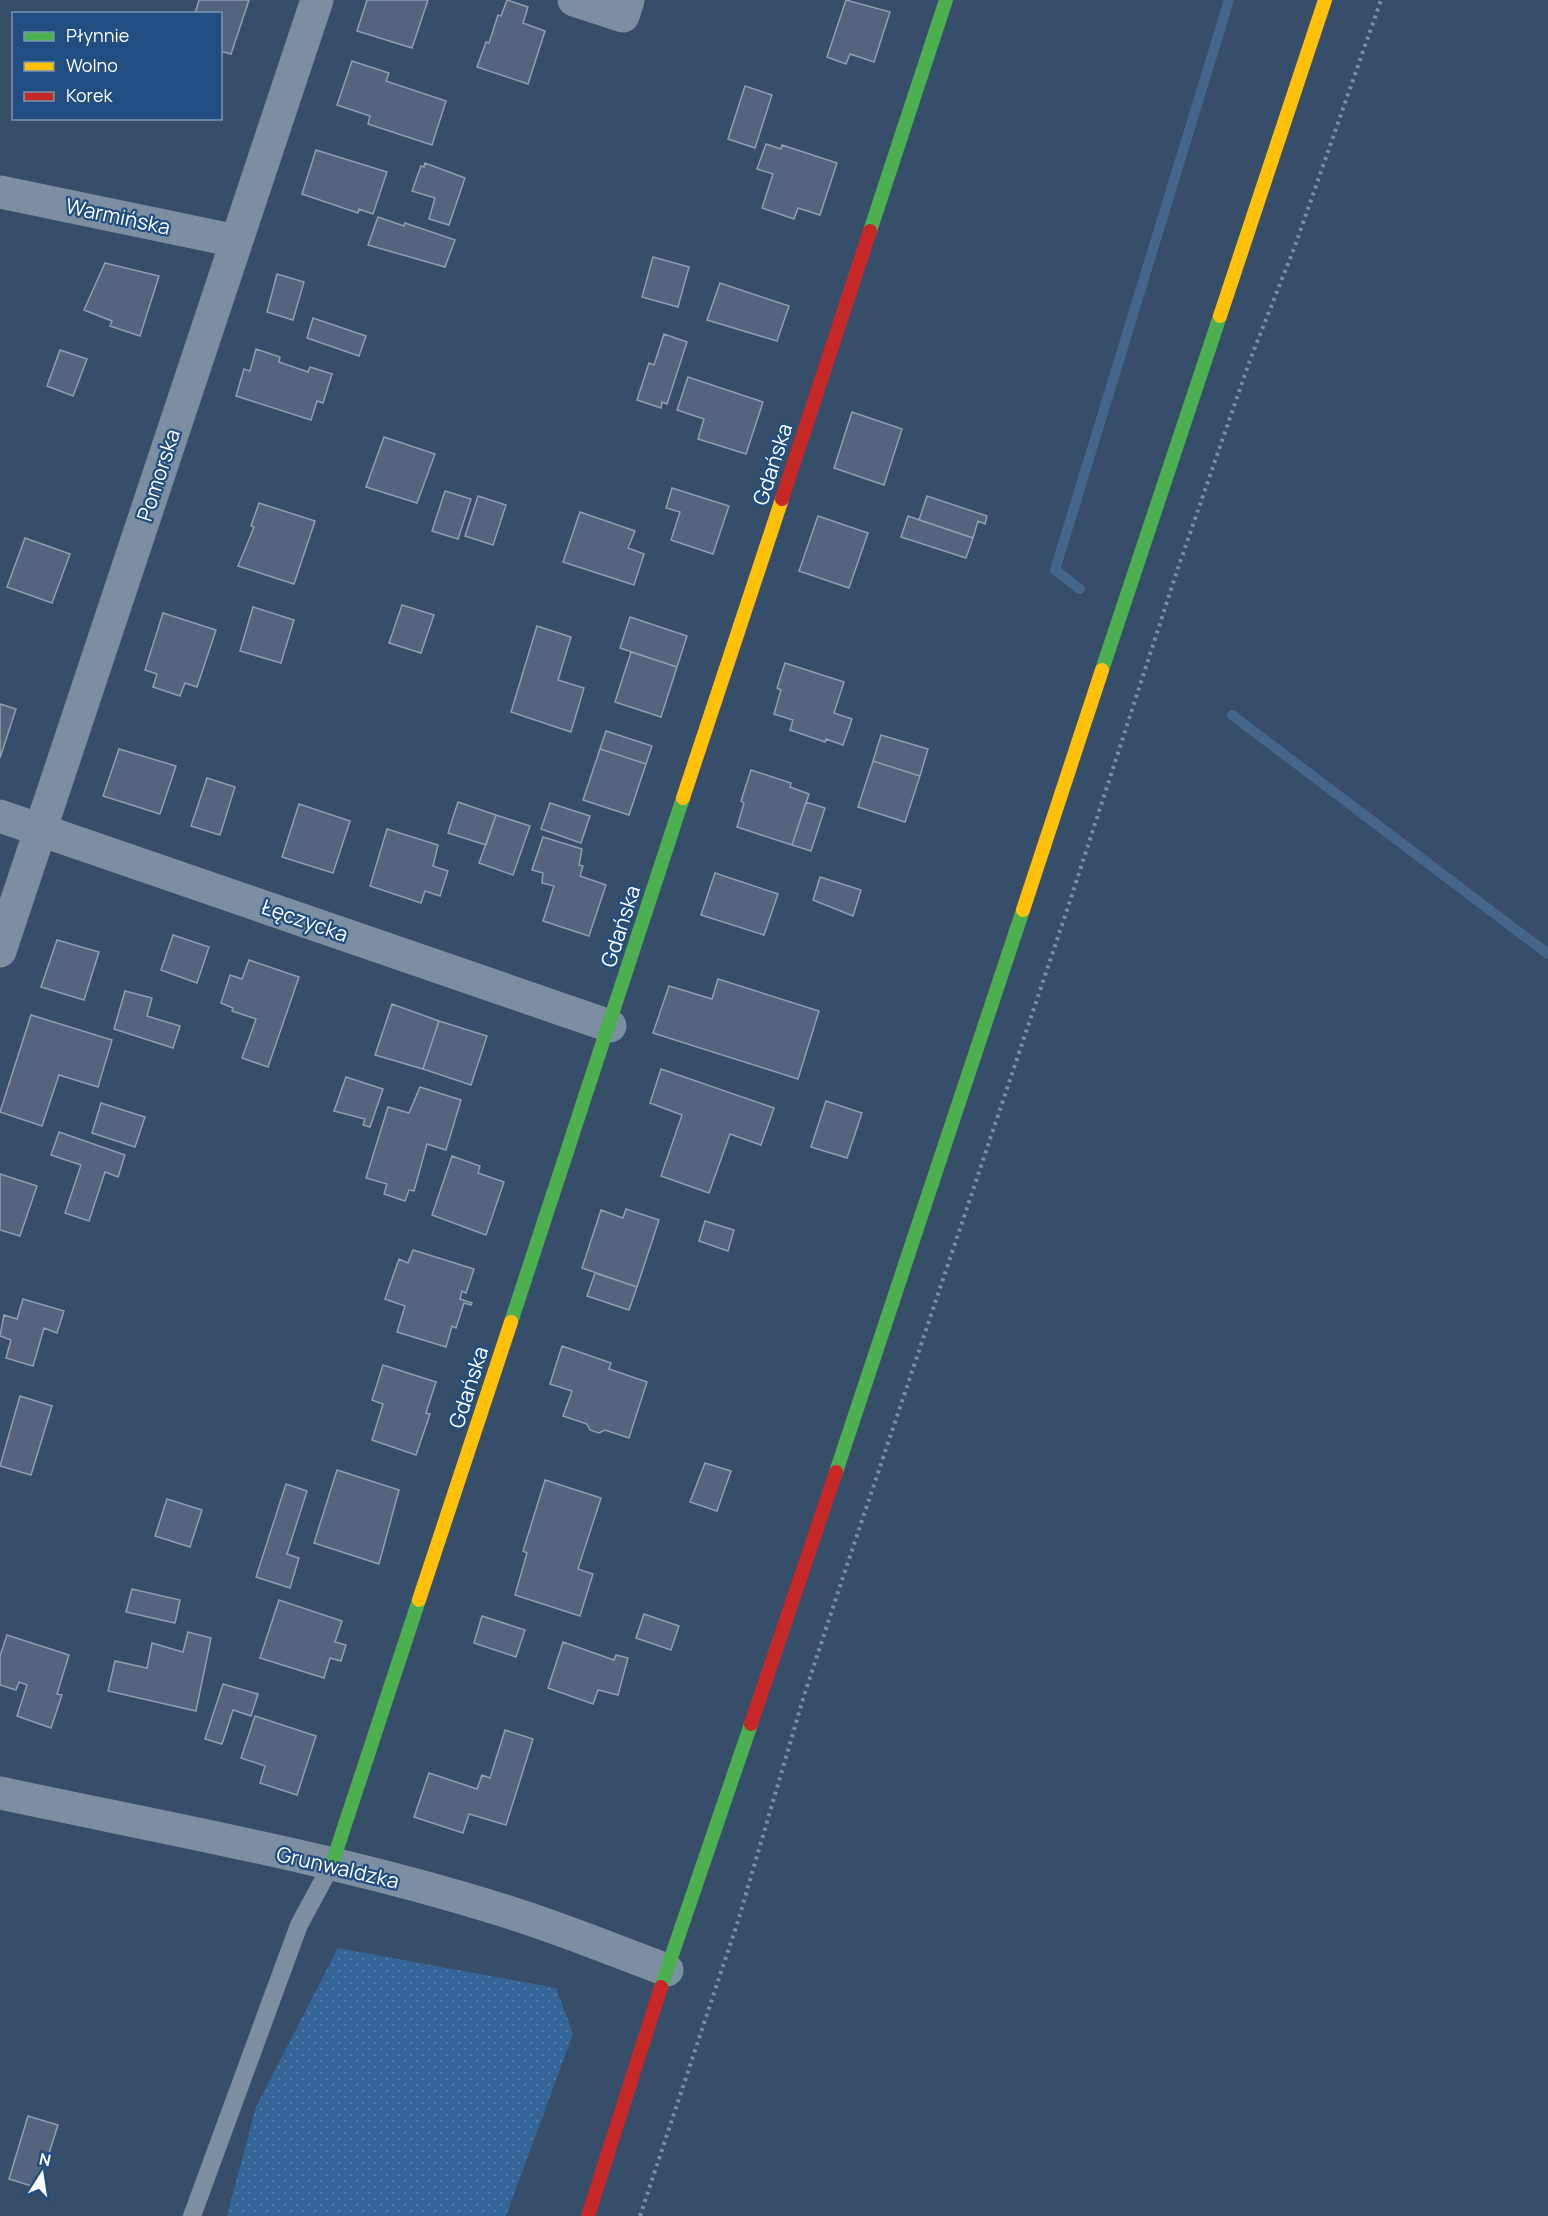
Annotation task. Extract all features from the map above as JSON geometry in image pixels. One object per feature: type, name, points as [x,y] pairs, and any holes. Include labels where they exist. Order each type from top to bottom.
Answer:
[{"type":"street","name":"Pomorska","points":[[0,951],[317,0]]},
{"type":"street","points":[[574,0],[623,15],[628,0]]},
{"type":"street","name":"Gdańska","points":[[332,1864],[610,1026],[946,0]]},
{"type":"street","points":[[588,2216],[667,1970],[833,1482],[952,1117],[1325,0]]},
{"type":"street","name":"Warmińska","points":[[0,192],[236,240]]},
{"type":"street","name":"Łęczycka","points":[[0,816],[610,1026]]},
{"type":"street","name":"Grunwaldzka","points":[[0,1793],[332,1864],[506,1911],[667,1970]]},
{"type":"lane","points":[[192,2216],[299,1925],[332,1864]]},
{"type":"path","points":[[640,2216],[738,1921],[836,1598],[1076,882],[1178,568],[1250,360],[1295,246],[1381,0]]},
{"type":"shaded area","points":[[338,1948],[556,1988],[573,2034],[506,2216],[227,2216],[256,2107]]},
{"type":"building","points":[[199,0],[249,0],[231,54],[222,52],[222,12],[196,12]]},
{"type":"building","points":[[367,0],[428,0],[412,48],[357,31]]},
{"type":"building","points":[[507,0],[528,7],[523,23],[545,31],[528,84],[477,67],[486,42],[489,43],[498,15],[501,16]]},
{"type":"building","points":[[846,0],[890,12],[874,62],[850,54],[846,64],[827,57]]},
{"type":"building","points":[[352,61],[389,73],[386,81],[446,101],[432,145],[368,124],[370,116],[337,105]]},
{"type":"building","points":[[745,86],[772,95],[755,148],[728,139]]},
{"type":"building","points":[[766,144],[781,149],[782,145],[837,163],[820,215],[798,208],[794,219],[762,208],[773,174],[757,169]]},
{"type":"building","points":[[316,150],[387,172],[373,214],[359,209],[358,213],[302,194]]},
{"type":"building","points":[[425,163],[465,178],[449,225],[429,219],[435,198],[412,191],[421,166],[424,167]]},
{"type":"building","points":[[378,217],[404,226],[405,223],[455,240],[445,267],[368,245]]},
{"type":"building","points":[[653,257],[689,267],[678,307],[642,297]]},
{"type":"building","points":[[105,263],[159,276],[140,336],[110,326],[112,321],[84,310]]},
{"type":"building","points":[[277,274],[304,282],[293,320],[267,312]]},
{"type":"building","points":[[720,283],[789,306],[777,341],[707,320]]},
{"type":"building","points":[[313,318],[366,336],[359,356],[307,338]]},
{"type":"building","points":[[664,334],[687,342],[667,404],[662,402],[661,408],[637,400],[649,363],[654,365]]},
{"type":"building","points":[[256,349],[280,357],[279,362],[308,372],[310,367],[332,374],[323,403],[317,401],[311,420],[236,396],[244,369],[250,371]]},
{"type":"building","points":[[60,350],[87,359],[73,396],[47,386]]},
{"type":"building","points":[[688,377],[763,402],[746,454],[698,439],[704,419],[677,410]]},
{"type":"building","points":[[852,412],[902,429],[884,485],[834,468]]},
{"type":"building","points":[[384,437],[435,454],[417,503],[366,487]]},
{"type":"building","points":[[672,488],[729,506],[713,554],[671,540],[680,512],[666,508]]},
{"type":"building","points":[[445,491],[471,499],[458,539],[432,531]]},
{"type":"building","points":[[478,496],[506,505],[493,545],[465,536]]},
{"type":"building","points":[[927,496],[987,516],[985,524],[978,521],[973,538],[919,520]]},
{"type":"building","points":[[259,503],[315,521],[294,584],[238,566],[254,527],[251,526]]},
{"type":"building","points":[[580,512],[635,531],[628,548],[644,554],[634,585],[563,562]]},
{"type":"building","points":[[818,516],[868,533],[849,588],[799,571]]},
{"type":"building","points":[[908,516],[973,538],[966,558],[901,537]]},
{"type":"building","points":[[25,538],[70,554],[52,603],[7,587]]},
{"type":"building","points":[[402,605],[434,615],[421,653],[389,643]]},
{"type":"building","points":[[253,607],[294,620],[281,663],[240,651]]},
{"type":"building","points":[[163,613],[216,630],[197,687],[185,683],[180,696],[153,687],[157,674],[145,670]]},
{"type":"building","points":[[630,617],[687,636],[677,667],[620,648]]},
{"type":"building","points":[[537,626],[571,637],[558,680],[584,688],[571,732],[511,712]]},
{"type":"building","points":[[631,652],[677,667],[661,717],[615,702]]},
{"type":"building","points":[[785,663],[844,682],[834,713],[852,719],[843,745],[826,739],[825,742],[790,730],[793,720],[774,714],[781,690],[777,688]]},
{"type":"building","points":[[0,704],[16,709],[0,758]]},
{"type":"building","points":[[606,731],[652,746],[646,764],[600,749]]},
{"type":"building","points":[[881,735],[928,749],[920,776],[873,761]]},
{"type":"building","points":[[119,749],[176,766],[160,814],[103,796]]},
{"type":"building","points":[[600,749],[646,764],[629,815],[583,800]]},
{"type":"building","points":[[873,761],[920,776],[905,822],[858,807]]},
{"type":"building","points":[[751,770],[791,783],[790,787],[809,794],[792,845],[737,827],[744,803],[741,801]]},
{"type":"building","points":[[207,778],[235,787],[220,835],[191,826]]},
{"type":"building","points":[[458,802],[496,815],[486,845],[448,833]]},
{"type":"building","points":[[806,802],[825,808],[811,851],[792,845]]},
{"type":"building","points":[[550,803],[590,816],[581,843],[541,829]]},
{"type":"building","points":[[299,804],[350,821],[333,873],[282,857]]},
{"type":"building","points":[[496,815],[530,826],[513,875],[479,863]]},
{"type":"building","points":[[387,829],[438,845],[433,866],[448,871],[440,896],[425,891],[421,903],[370,886]]},
{"type":"building","points":[[543,837],[582,849],[579,865],[583,866],[580,876],[606,885],[589,936],[543,921],[554,886],[542,883],[543,873],[532,870]]},
{"type":"building","points":[[715,873],[778,894],[764,935],[701,915]]},
{"type":"building","points":[[820,877],[861,890],[853,916],[813,900]]},
{"type":"building","points":[[173,935],[209,947],[197,983],[161,970]]},
{"type":"building","points":[[57,940],[99,952],[84,1000],[41,987]]},
{"type":"building","points":[[249,960],[299,977],[268,1067],[242,1058],[256,1019],[232,1011],[233,1008],[221,1003],[230,975],[242,979]]},
{"type":"building","points":[[718,979],[819,1011],[798,1079],[653,1033],[669,986],[712,999]]},
{"type":"building","points":[[125,991],[152,998],[147,1016],[180,1026],[173,1048],[114,1029]]},
{"type":"building","points":[[392,1004],[439,1021],[423,1069],[375,1055]]},
{"type":"building","points":[[31,1015],[112,1040],[98,1087],[59,1075],[42,1126],[0,1112]]},
{"type":"building","points":[[439,1021],[487,1036],[471,1085],[423,1069]]},
{"type":"building","points":[[661,1069],[774,1108],[761,1145],[730,1134],[709,1193],[661,1176],[682,1115],[650,1103]]},
{"type":"building","points":[[346,1077],[383,1089],[370,1127],[363,1125],[365,1119],[334,1111]]},
{"type":"building","points":[[420,1087],[461,1100],[446,1150],[427,1144],[414,1191],[409,1190],[405,1201],[384,1194],[387,1184],[366,1178],[388,1107],[409,1113]]},
{"type":"building","points":[[826,1101],[862,1113],[847,1158],[811,1147]]},
{"type":"building","points":[[101,1103],[145,1117],[135,1147],[92,1133]]},
{"type":"building","points":[[59,1132],[125,1155],[118,1177],[105,1172],[89,1221],[65,1213],[81,1165],[51,1155]]},
{"type":"building","points":[[452,1156],[480,1166],[478,1173],[504,1182],[486,1235],[432,1215]]},
{"type":"building","points":[[0,1174],[37,1186],[20,1236],[0,1230]]},
{"type":"building","points":[[626,1209],[659,1220],[637,1287],[582,1268],[601,1210],[623,1218]]},
{"type":"building","points":[[705,1221],[734,1230],[728,1251],[699,1241]]},
{"type":"building","points":[[413,1250],[474,1269],[466,1293],[462,1291],[460,1299],[472,1303],[471,1305],[464,1303],[456,1328],[452,1326],[446,1347],[397,1332],[405,1306],[385,1299],[399,1259],[408,1263]]},
{"type":"building","points":[[595,1273],[637,1287],[629,1310],[587,1296]]},
{"type":"building","points":[[23,1299],[64,1311],[57,1333],[44,1328],[33,1366],[6,1358],[11,1340],[0,1336],[4,1315],[17,1319]]},
{"type":"building","points":[[562,1346],[611,1363],[609,1369],[647,1382],[629,1438],[605,1430],[599,1433],[590,1430],[587,1424],[563,1416],[572,1391],[550,1384]]},
{"type":"building","points":[[383,1365],[436,1382],[426,1413],[430,1414],[416,1455],[372,1440],[383,1404],[372,1400]]},
{"type":"building","points":[[20,1396],[52,1406],[31,1475],[0,1466]]},
{"type":"building","points":[[705,1463],[731,1471],[717,1511],[690,1502]]},
{"type":"building","points":[[337,1470],[399,1490],[379,1564],[314,1543]]},
{"type":"building","points":[[545,1480],[601,1498],[578,1569],[593,1574],[580,1616],[515,1595],[527,1553],[523,1551]]},
{"type":"building","points":[[286,1484],[307,1491],[287,1554],[299,1558],[290,1588],[256,1577]]},
{"type":"building","points":[[167,1499],[202,1510],[190,1547],[155,1536]]},
{"type":"building","points":[[132,1589],[180,1600],[175,1623],[126,1612]]},
{"type":"building","points":[[279,1600],[342,1621],[335,1642],[346,1645],[341,1661],[330,1658],[324,1678],[260,1658]]},
{"type":"building","points":[[644,1614],[679,1626],[671,1650],[636,1638]]},
{"type":"building","points":[[482,1616],[525,1630],[516,1657],[474,1643]]},
{"type":"building","points":[[188,1632],[211,1638],[196,1711],[108,1691],[115,1661],[147,1668],[152,1643],[183,1652]]},
{"type":"building","points":[[7,1635],[69,1655],[57,1694],[62,1695],[51,1728],[17,1716],[27,1685],[19,1682],[16,1690],[0,1685],[0,1656]]},
{"type":"building","points":[[563,1642],[614,1660],[616,1655],[628,1658],[618,1695],[598,1690],[593,1704],[548,1688]]},
{"type":"building","points":[[223,1684],[258,1694],[251,1716],[233,1710],[222,1744],[205,1739]]},
{"type":"building","points":[[255,1716],[316,1736],[297,1795],[260,1783],[265,1766],[241,1758]]},
{"type":"building","points":[[505,1730],[533,1739],[506,1825],[469,1814],[463,1833],[414,1817],[429,1773],[477,1789],[482,1775],[490,1778]]},
{"type":"building","points":[[28,2116],[58,2125],[38,2188],[9,2179]]},
{"type":"waterway","points":[[1080,589],[1055,570],[1229,0]]},
{"type":"waterway","points":[[1232,715],[1548,954]]},
{"type":"traffic: fast","points":[[870,231],[946,0]]},
{"type":"traffic: fast","points":[[1102,670],[1220,316]]},
{"type":"traffic: fast","points":[[511,1322],[683,798]]},
{"type":"traffic: fast","points":[[836,1472],[1023,910]]},
{"type":"traffic: fast","points":[[332,1864],[419,1600]]},
{"type":"traffic: fast","points":[[661,1987],[751,1724]]},
{"type":"traffic: slow","points":[[1220,316],[1325,0]]},
{"type":"traffic: slow","points":[[683,798],[782,499]]},
{"type":"traffic: slow","points":[[1023,910],[1102,670]]},
{"type":"traffic: slow","points":[[419,1600],[511,1322]]},
{"type":"traffic: jam","points":[[782,499],[870,231]]},
{"type":"traffic: jam","points":[[751,1724],[836,1472]]},
{"type":"traffic: jam","points":[[588,2216],[661,1987]]}]
